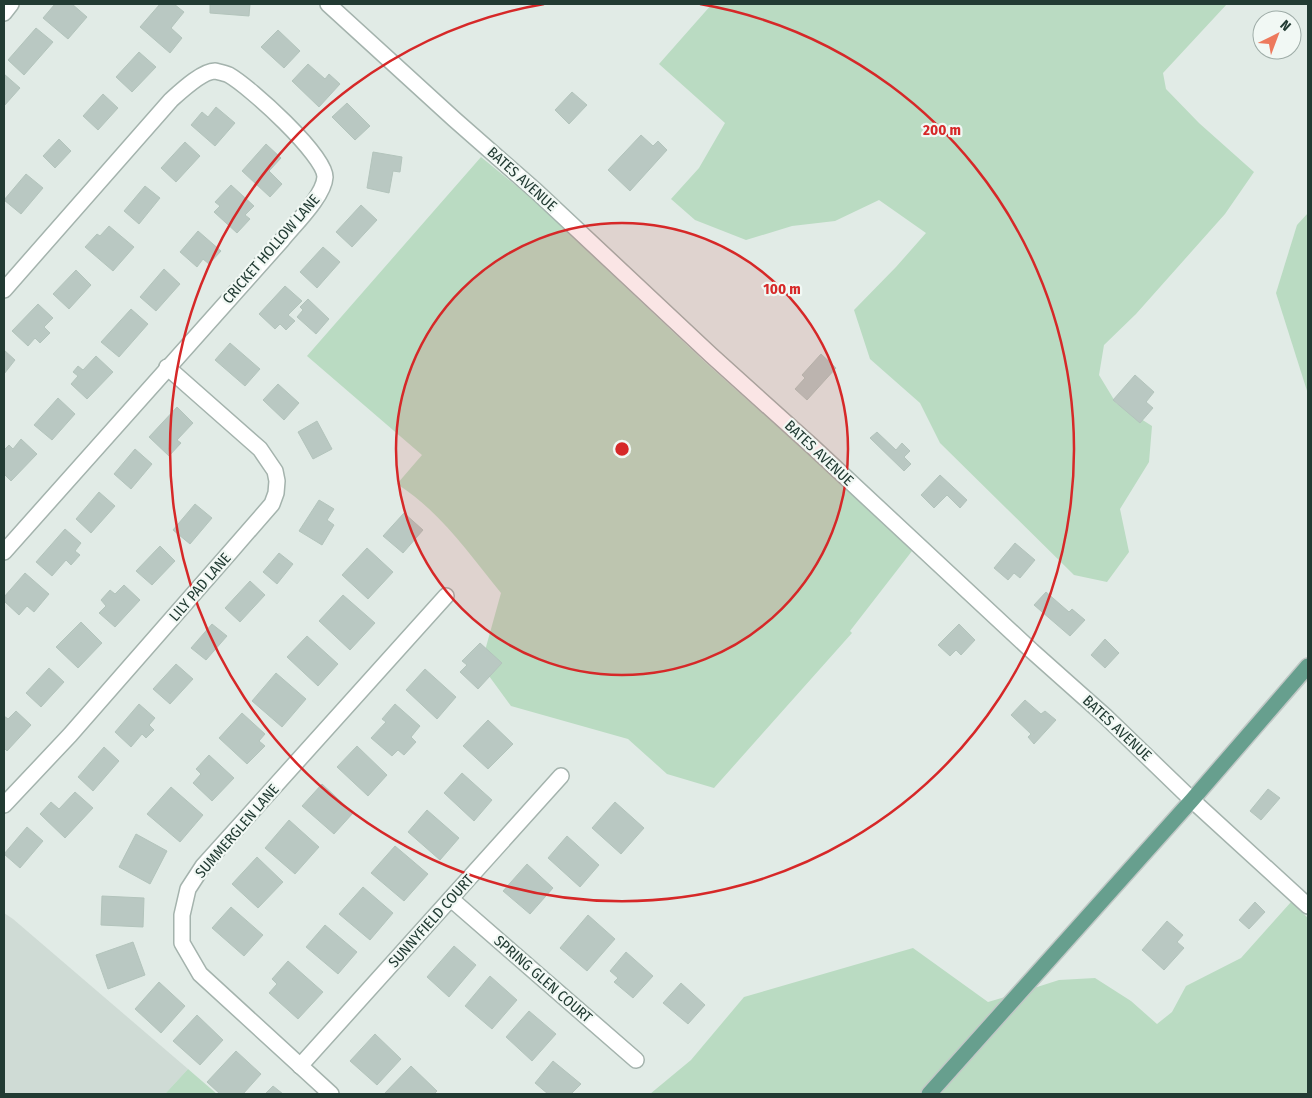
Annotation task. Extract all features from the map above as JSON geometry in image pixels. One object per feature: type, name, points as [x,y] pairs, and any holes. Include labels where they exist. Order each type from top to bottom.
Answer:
[{"type":"main road","points":[[930,1094],[1192,800],[1308,666]]},
{"type":"street","points":[[4,13],[12,4]]},
{"type":"street","name":"BATES AVENUE","points":[[328,4],[536,191],[1308,906]]},
{"type":"street","name":"CRICKET HOLLOW LANE","points":[[4,290],[170,100],[193,81],[211,71],[218,71],[228,75],[248,90],[312,151],[324,170],[323,187],[282,240],[4,552]]},
{"type":"street","name":"LILY PAD LANE","points":[[4,805],[70,735],[272,504],[276,493],[277,481],[275,471],[260,449],[167,367]]},
{"type":"street","name":"SUMMERGLEN LANE","points":[[331,1094],[200,974],[182,943],[182,916],[188,889],[204,866],[446,596]]},
{"type":"street","name":"SUNNYFIELD COURT","points":[[300,1066],[562,776]]},
{"type":"street","name":"SPRING GLEN COURT","points":[[451,899],[636,1060]]},
{"type":"shaded area","points":[[4,913],[188,1069],[165,1094],[4,1094]]},
{"type":"green space","points":[[712,4],[1227,4],[1163,73],[1166,89],[1199,123],[1254,172],[1225,214],[1136,314],[1104,345],[1099,375],[1116,403],[1152,426],[1149,462],[1120,509],[1129,552],[1107,582],[1074,575],[940,443],[920,403],[870,359],[854,310],[926,233],[879,200],[835,221],[792,226],[746,240],[695,220],[671,199],[699,168],[725,123],[659,64]]},
{"type":"green space","points":[[481,157],[530,197],[705,362],[807,453],[912,551],[850,631],[852,633],[714,788],[667,774],[628,739],[511,706],[481,665],[501,593],[440,520],[413,495],[397,484],[422,455],[307,356]]},
{"type":"green space","points":[[1308,213],[1308,394],[1276,293],[1297,225]]},
{"type":"green space","points":[[1291,902],[1308,918],[1308,1094],[940,1094],[1034,988],[1059,980],[1095,978],[1131,1001],[1157,1024],[1172,1012],[1186,986],[1241,958]]},
{"type":"green space","points":[[913,948],[988,1002],[1005,997],[919,1094],[650,1094],[691,1060],[744,997]]},
{"type":"green space","points":[[188,1069],[217,1094],[165,1094]]},
{"type":"building","points":[[55,4],[72,4],[87,17],[68,39],[43,18]]},
{"type":"building","points":[[160,4],[174,4],[184,12],[171,28],[182,38],[170,53],[140,27]]},
{"type":"building","points":[[210,4],[250,4],[249,16],[210,13]]},
{"type":"building","points":[[36,28],[53,42],[24,75],[8,60]]},
{"type":"building","points":[[278,30],[300,51],[284,68],[261,47]]},
{"type":"building","points":[[139,52],[156,67],[132,92],[116,77]]},
{"type":"building","points":[[308,64],[325,79],[329,74],[340,84],[319,107],[292,81]]},
{"type":"building","points":[[4,74],[20,88],[4,106]]},
{"type":"building","points":[[572,92],[587,105],[569,124],[555,110]]},
{"type":"building","points":[[103,94],[118,108],[98,130],[83,116]]},
{"type":"building","points":[[347,103],[370,126],[355,140],[332,117]]},
{"type":"building","points":[[216,107],[235,123],[215,146],[191,125],[202,112],[208,117]]},
{"type":"building","points":[[641,135],[653,146],[658,141],[667,150],[630,191],[608,170]]},
{"type":"building","points":[[59,139],[71,151],[55,168],[43,156]]},
{"type":"building","points":[[185,142],[200,156],[176,182],[161,168]]},
{"type":"building","points":[[266,144],[281,158],[269,171],[282,184],[270,197],[242,171]]},
{"type":"building","points":[[373,152],[402,157],[400,172],[393,171],[389,193],[367,188]]},
{"type":"building","points":[[26,174],[43,188],[21,214],[4,200]]},
{"type":"building","points":[[231,185],[254,206],[245,215],[250,219],[237,233],[214,212],[220,206],[215,202]]},
{"type":"building","points":[[145,186],[160,198],[139,224],[124,211]]},
{"type":"building","points":[[361,205],[377,220],[352,247],[336,232]]},
{"type":"building","points":[[109,226],[134,247],[113,271],[85,247],[97,234],[100,236]]},
{"type":"building","points":[[198,231],[221,251],[209,264],[203,259],[197,267],[180,252]]},
{"type":"building","points":[[323,247],[340,262],[317,288],[300,272]]},
{"type":"building","points":[[164,269],[180,284],[156,311],[140,297]]},
{"type":"building","points":[[76,270],[91,285],[69,309],[53,294]]},
{"type":"building","points":[[285,286],[302,301],[288,315],[295,321],[286,330],[280,324],[275,329],[259,314]]},
{"type":"building","points":[[308,299],[329,319],[316,334],[297,317],[303,310],[300,307]]},
{"type":"building","points":[[38,304],[53,318],[44,327],[50,333],[40,343],[35,338],[28,346],[12,331]]},
{"type":"building","points":[[131,309],[148,324],[119,357],[101,342]]},
{"type":"building","points":[[230,343],[260,369],[245,386],[215,360]]},
{"type":"building","points":[[4,350],[15,360],[4,374]]},
{"type":"building","points":[[821,354],[836,368],[807,400],[795,389],[805,378],[802,375]]},
{"type":"building","points":[[96,356],[113,372],[87,399],[71,384],[78,376],[73,372],[78,366],[83,370]]},
{"type":"building","points":[[1135,375],[1154,392],[1146,402],[1153,408],[1140,423],[1113,400]]},
{"type":"building","points":[[278,384],[299,403],[284,420],[263,400]]},
{"type":"building","points":[[58,398],[75,414],[52,440],[34,425]]},
{"type":"building","points":[[177,407],[193,423],[177,440],[181,443],[169,456],[149,437]]},
{"type":"building","points":[[317,421],[332,449],[313,459],[298,432]]},
{"type":"building","points":[[877,432],[896,450],[902,443],[910,451],[904,457],[911,464],[904,471],[870,438]]},
{"type":"building","points":[[21,439],[37,454],[11,481],[4,474],[4,450],[9,445],[13,449]]},
{"type":"building","points":[[135,449],[152,464],[131,489],[114,474]]},
{"type":"building","points":[[940,475],[967,500],[960,508],[947,495],[934,508],[921,495]]},
{"type":"building","points":[[99,492],[115,506],[91,533],[76,519]]},
{"type":"building","points":[[319,500],[334,509],[327,520],[334,525],[322,545],[299,531]]},
{"type":"building","points":[[195,504],[212,518],[190,544],[173,530]]},
{"type":"building","points":[[404,513],[423,530],[403,553],[383,536]]},
{"type":"building","points":[[65,529],[81,543],[75,551],[80,555],[71,565],[66,560],[52,576],[36,562]]},
{"type":"building","points":[[1015,543],[1035,560],[1020,578],[1014,573],[1008,580],[994,568]]},
{"type":"building","points":[[160,546],[175,561],[152,585],[136,571]]},
{"type":"building","points":[[367,548],[393,572],[368,599],[342,575]]},
{"type":"building","points":[[279,553],[293,564],[277,584],[263,572]]},
{"type":"building","points":[[25,573],[49,594],[34,612],[27,606],[19,615],[4,601],[4,597]]},
{"type":"building","points":[[250,581],[265,595],[240,622],[225,608]]},
{"type":"building","points":[[124,585],[140,600],[115,627],[99,613],[106,606],[101,600],[110,590],[115,594]]},
{"type":"building","points":[[1046,592],[1069,612],[1072,609],[1085,620],[1070,636],[1034,605]]},
{"type":"building","points":[[343,595],[375,623],[350,650],[319,621]]},
{"type":"building","points":[[81,622],[102,643],[78,668],[56,647]]},
{"type":"building","points":[[212,624],[227,636],[206,660],[191,648]]},
{"type":"building","points":[[959,624],[975,640],[961,655],[956,650],[950,656],[938,645]]},
{"type":"building","points":[[307,636],[338,664],[318,686],[287,657]]},
{"type":"building","points":[[1105,639],[1119,653],[1105,668],[1091,655]]},
{"type":"building","points":[[480,643],[502,663],[478,689],[460,672],[467,665],[462,661]]},
{"type":"building","points":[[176,664],[193,679],[170,704],[153,689]]},
{"type":"building","points":[[49,668],[64,682],[41,707],[26,693]]},
{"type":"building","points":[[425,669],[456,697],[437,719],[406,690]]},
{"type":"building","points":[[276,673],[306,699],[282,727],[252,701]]},
{"type":"building","points":[[1025,700],[1041,714],[1045,711],[1056,720],[1034,744],[1028,737],[1031,734],[1011,715]]},
{"type":"building","points":[[139,704],[155,718],[149,725],[154,730],[146,738],[142,734],[131,747],[115,732]]},
{"type":"building","points":[[395,704],[420,726],[411,737],[416,742],[404,755],[398,750],[392,756],[371,738],[386,722],[382,719]]},
{"type":"building","points":[[16,711],[31,725],[7,751],[4,748],[4,716],[8,719]]},
{"type":"building","points":[[242,713],[265,734],[259,741],[265,746],[247,764],[219,738]]},
{"type":"building","points":[[488,720],[513,744],[488,769],[463,746]]},
{"type":"building","points":[[357,746],[387,775],[368,796],[337,767]]},
{"type":"building","points":[[104,747],[119,761],[93,791],[78,777]]},
{"type":"building","points":[[209,755],[234,778],[212,801],[193,783],[201,774],[196,769]]},
{"type":"building","points":[[462,773],[492,800],[474,821],[444,793]]},
{"type":"building","points":[[322,784],[353,813],[334,834],[302,806]]},
{"type":"building","points":[[171,787],[203,815],[180,842],[147,814]]},
{"type":"building","points":[[1268,789],[1280,798],[1261,820],[1250,811]]},
{"type":"building","points":[[75,792],[93,808],[65,838],[40,814],[51,802],[59,809]]},
{"type":"building","points":[[615,802],[644,828],[621,854],[592,828]]},
{"type":"building","points":[[427,810],[459,838],[440,860],[408,832]]},
{"type":"building","points":[[289,820],[319,847],[295,874],[265,848]]},
{"type":"building","points":[[27,827],[43,841],[20,868],[4,854]]},
{"type":"building","points":[[136,834],[167,851],[150,884],[119,867]]},
{"type":"building","points":[[567,836],[599,865],[580,887],[548,858]]},
{"type":"building","points":[[395,846],[428,874],[404,901],[371,873]]},
{"type":"building","points":[[257,857],[283,882],[258,908],[232,884]]},
{"type":"building","points":[[527,864],[553,888],[530,914],[503,891]]},
{"type":"building","points":[[363,887],[393,913],[370,940],[339,914]]},
{"type":"building","points":[[102,896],[144,898],[143,927],[101,925]]},
{"type":"building","points":[[1255,902],[1265,912],[1249,929],[1239,920]]},
{"type":"building","points":[[231,907],[263,935],[244,956],[212,928]]},
{"type":"building","points":[[588,915],[615,939],[587,971],[560,948]]},
{"type":"building","points":[[1167,921],[1183,935],[1177,942],[1184,948],[1164,970],[1142,950]]},
{"type":"building","points":[[325,925],[357,952],[338,974],[306,947]]},
{"type":"building","points":[[133,942],[145,975],[108,989],[96,955]]},
{"type":"building","points":[[454,946],[476,965],[449,997],[427,977]]},
{"type":"building","points":[[626,952],[653,976],[633,998],[614,982],[618,978],[610,971]]},
{"type":"building","points":[[288,961],[323,992],[298,1019],[269,993],[277,984],[272,979]]},
{"type":"building","points":[[490,976],[517,1000],[492,1029],[465,1006]]},
{"type":"building","points":[[159,982],[185,1006],[161,1033],[135,1009]]},
{"type":"building","points":[[681,983],[705,1005],[688,1024],[663,1003]]},
{"type":"building","points":[[529,1011],[556,1034],[532,1061],[506,1037]]},
{"type":"building","points":[[197,1015],[223,1040],[200,1065],[173,1041]]},
{"type":"building","points":[[375,1034],[401,1059],[377,1085],[350,1061]]},
{"type":"building","points":[[236,1051],[261,1074],[243,1094],[220,1094],[207,1082]]},
{"type":"building","points":[[553,1061],[581,1084],[571,1094],[548,1094],[535,1083]]},
{"type":"building","points":[[411,1066],[437,1091],[434,1094],[384,1094]]},
{"type":"building","points":[[273,1086],[283,1094],[265,1094]]}]
